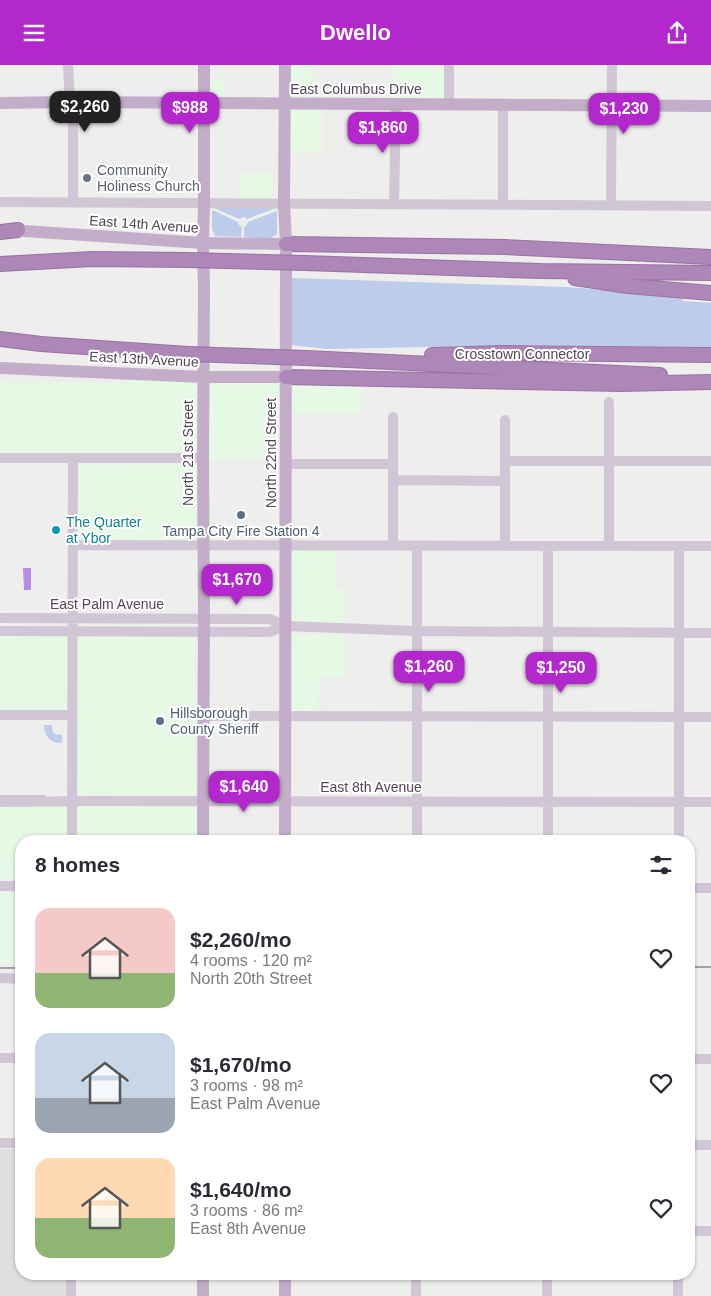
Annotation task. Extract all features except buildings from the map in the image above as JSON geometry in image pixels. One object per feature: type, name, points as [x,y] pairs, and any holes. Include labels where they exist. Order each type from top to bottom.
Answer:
[{"type":"highway","points":[[0,231],[18,231]]},
{"type":"highway","points":[[286,244],[505,247],[706,257]]},
{"type":"highway","points":[[0,265],[92,259],[188,260],[541,271],[707,273]]},
{"type":"highway","points":[[541,271],[600,282],[711,293]]},
{"type":"highway","points":[[0,339],[41,344],[188,354],[334,359],[706,379]]},
{"type":"highway","name":"Crosstown Connector","points":[[334,359],[502,353],[707,355]]},
{"type":"highway","points":[[286,377],[592,384],[706,379]]},
{"type":"main road","name":"North 21st Street","points":[[204,65],[204,835]]},
{"type":"main road","name":"North 22nd Street","points":[[285,65],[285,835]]},
{"type":"main road","name":"East Columbus Drive","points":[[0,103],[711,106]]},
{"type":"main road","name":"East 14th Avenue","points":[[18,231],[203,243],[286,244]]},
{"type":"main road","name":"East 13th Avenue","points":[[0,368],[203,377],[286,377]]},
{"type":"main road","points":[[175,376],[194,386],[203,413]]},
{"type":"main road","points":[[203,1280],[203,1296]]},
{"type":"main road","points":[[285,1280],[285,1296]]},
{"type":"street","points":[[68,65],[73,125],[73,203]]},
{"type":"street","points":[[449,65],[449,105]]},
{"type":"street","points":[[611,205],[612,65]]},
{"type":"street","points":[[394,204],[396,105]]},
{"type":"street","points":[[503,105],[503,204]]},
{"type":"street","points":[[0,202],[711,206]]},
{"type":"street","points":[[608,546],[609,402]]},
{"type":"street","points":[[393,417],[393,545]]},
{"type":"street","points":[[505,420],[505,546]]},
{"type":"street","points":[[0,458],[203,458]]},
{"type":"street","points":[[72,835],[73,458]]},
{"type":"street","points":[[505,461],[711,461]]},
{"type":"street","points":[[286,464],[393,464]]},
{"type":"street","points":[[393,480],[505,481]]},
{"type":"street","points":[[73,545],[711,546]]},
{"type":"street","points":[[416,835],[417,545]]},
{"type":"street","points":[[548,546],[548,835]]},
{"type":"street","points":[[679,835],[680,546]]},
{"type":"street","name":"East Palm Avenue","points":[[0,618],[270,619],[286,626]]},
{"type":"street","points":[[286,626],[417,631],[711,633]]},
{"type":"street","name":"East Palm Avenue","points":[[0,631],[269,632],[286,626]]},
{"type":"street","points":[[0,715],[72,715]]},
{"type":"street","points":[[204,716],[711,717]]},
{"type":"street","name":"East 8th Avenue","points":[[0,802],[711,802]]},
{"type":"street","points":[[0,886],[15,886]]},
{"type":"street","points":[[695,887],[711,888]]},
{"type":"street","points":[[0,978],[15,979]]},
{"type":"street","points":[[0,1058],[15,1058]]},
{"type":"street","points":[[695,1059],[711,1059]]},
{"type":"street","points":[[0,1143],[15,1143]]},
{"type":"street","points":[[695,1145],[711,1145]]},
{"type":"street","points":[[695,1231],[711,1231]]},
{"type":"street","points":[[71,1280],[71,1296]]},
{"type":"street","points":[[416,1280],[416,1296]]},
{"type":"street","points":[[547,1280],[547,1296]]},
{"type":"street","points":[[678,1280],[678,1296]]},
{"type":"shaded area","points":[[289,65],[321,65],[321,67],[313,67],[314,109],[322,110],[322,153],[291,152]]},
{"type":"shaded area","points":[[393,68],[446,68],[447,98],[393,98]]},
{"type":"shaded area","points":[[210,80],[224,80],[224,98],[210,98]]},
{"type":"shaded area","points":[[240,173],[272,174],[272,202],[240,202]]},
{"type":"shaded area","points":[[212,207],[276,208],[247,219],[244,217],[239,219]]},
{"type":"shaded area","points":[[212,210],[238,222],[242,227],[241,237],[215,236],[212,229]]},
{"type":"shaded area","points":[[277,211],[277,234],[269,239],[244,237],[244,227],[248,222]]},
{"type":"shaded area","points":[[292,278],[567,287],[682,298],[683,301],[711,303],[711,347],[523,345],[327,349],[291,345]]},
{"type":"shaded area","points":[[130,376],[361,381],[362,414],[283,413],[283,459],[0,457],[0,382],[129,383]]},
{"type":"shaded area","points":[[198,464],[196,541],[78,538],[79,465]]},
{"type":"shaded area","points":[[291,549],[336,550],[335,590],[344,590],[345,625],[294,624],[290,616]]},
{"type":"shaded area","points":[[23,568],[31,568],[31,590],[24,590]]},
{"type":"shaded area","points":[[292,635],[344,635],[344,676],[319,676],[318,711],[295,711],[291,706]]},
{"type":"shaded area","points":[[0,636],[195,637],[195,795],[77,795],[76,710],[0,710]]},
{"type":"shaded area","points":[[44,725],[52,725],[54,734],[62,735],[62,743],[49,739]]},
{"type":"shaded area","points":[[0,807],[197,807],[197,835],[15,835],[15,880],[0,880]]},
{"type":"shaded area","points":[[0,892],[15,892],[15,964],[0,964]]},
{"type":"shaded area","points":[[0,1149],[15,1149],[15,1280],[67,1280],[66,1296],[0,1296]]},
{"type":"tram line","points":[[0,796],[45,796]]},
{"type":"railway","points":[[695,967],[711,967]]},
{"type":"railway","points":[[0,968],[15,968]]},
{"type":"place","name":"Community Holiness Church","points":[[87,178]]},
{"type":"place","name":"Tampa City Fire Station 4","points":[[241,515]]},
{"type":"place","name":"The Quarter at Ybor","points":[[56,530]]},
{"type":"place","name":"Hillsborough County Sheriff","points":[[160,721]]}]
